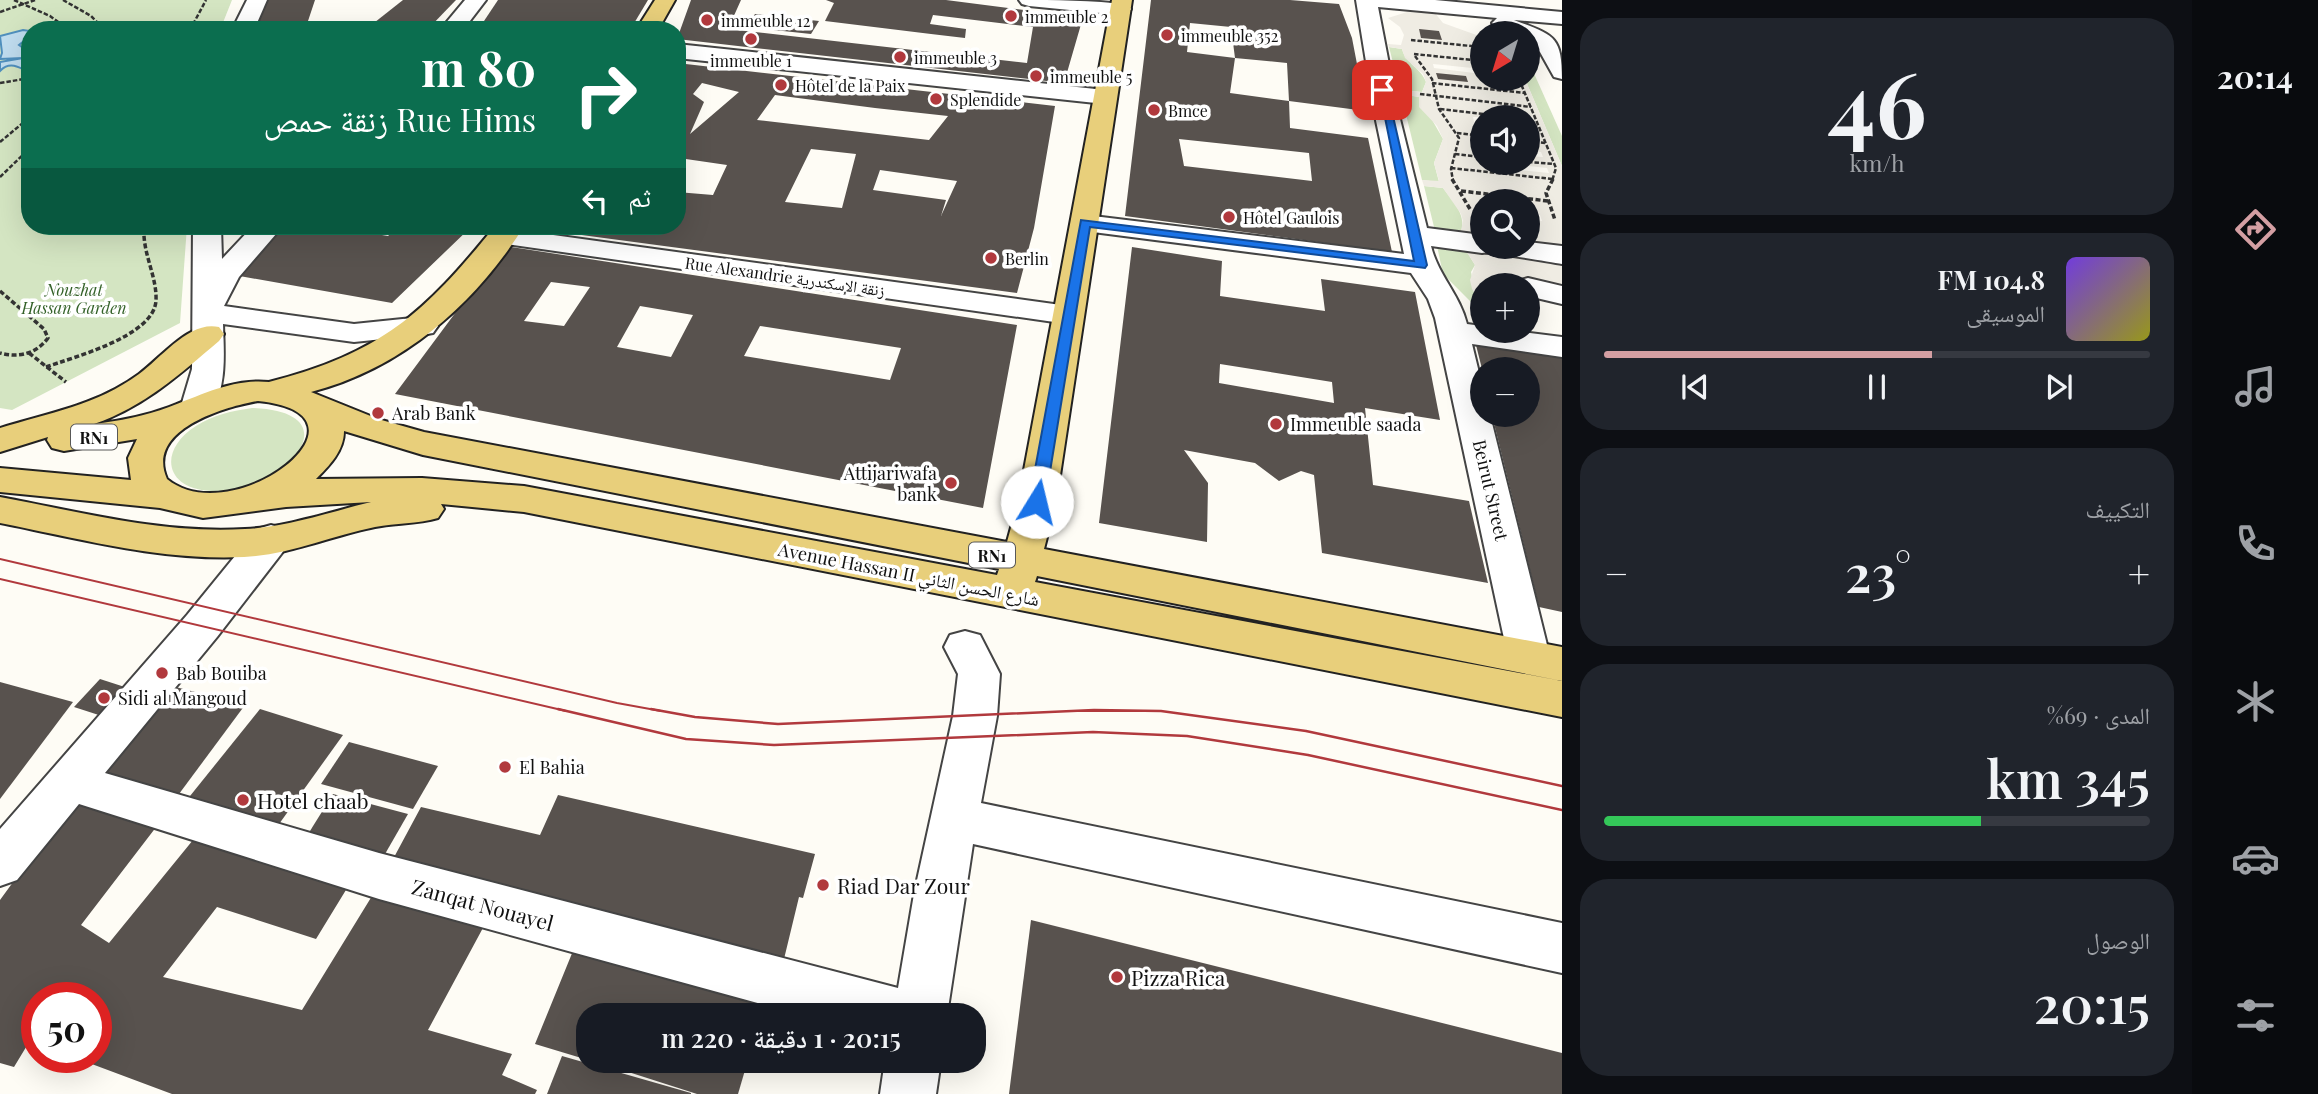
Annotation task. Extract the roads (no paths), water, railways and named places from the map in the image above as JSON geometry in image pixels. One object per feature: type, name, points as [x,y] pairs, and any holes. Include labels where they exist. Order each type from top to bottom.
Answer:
[{"type":"main road","points":[[652,21],[665,0]]},
{"type":"main road","points":[[1017,577],[1037,502],[1121,4]]},
{"type":"main road","points":[[273,391],[347,370],[389,350],[422,326],[502,235]]},
{"type":"main road","points":[[0,442],[89,415],[127,398],[156,379],[207,324]]},
{"type":"main road","name":"RN1","points":[[0,442],[94,437],[125,431],[236,394],[273,391],[298,397],[317,407],[326,423],[323,448],[314,460],[288,483],[252,498],[213,505],[179,501],[165,496],[0,480]]},
{"type":"main road","name":"Avenue Hassan II شارع الحسن الثاني","points":[[317,407],[366,427],[423,443],[1562,699]]},
{"type":"main road","name":"RN1","points":[[165,496],[153,487],[146,476],[148,450],[169,425],[191,410]]},
{"type":"main road","name":"Avenue Hassan II شارع الحسن الثاني","points":[[252,498],[364,488],[435,490],[524,499],[1546,660]]},
{"type":"main road","points":[[0,510],[175,543],[222,544],[271,539],[376,514],[524,499]]},
{"type":"street","points":[[247,21],[257,0]]},
{"type":"street","points":[[458,21],[476,0]]},
{"type":"street","points":[[1029,0],[1121,4]]},
{"type":"street","name":"Beirut Street","points":[[1546,660],[1454,332],[1443,299],[1421,265],[1382,90],[1367,0],[1446,4],[1562,18]]},
{"type":"street","points":[[1446,4],[1451,20],[1470,28]]},
{"type":"street","points":[[1492,11],[1494,18],[1502,23],[1555,43],[1562,72]]},
{"type":"street","points":[[686,52],[1104,97]]},
{"type":"street","points":[[1085,223],[1421,265]]},
{"type":"street","points":[[191,410],[208,369],[207,235]]},
{"type":"street","points":[[207,324],[214,291],[227,270],[260,235]]},
{"type":"street","name":"Rue Alexandrie زنقة الإسكندرية","points":[[532,235],[1068,316]]},
{"type":"street","points":[[1414,235],[1470,243]]},
{"type":"street","points":[[1540,252],[1562,255]]},
{"type":"street","points":[[1540,290],[1562,295]]},
{"type":"street","points":[[207,324],[354,332],[422,326]]},
{"type":"street","points":[[1454,332],[1562,347]]},
{"type":"street","points":[[4,854],[202,626],[271,539]]},
{"type":"street","points":[[922,1003],[939,894],[972,737],[979,674],[965,647]]},
{"type":"street","name":"Zanqat Nouayel","points":[[69,781],[203,826],[337,866],[855,1003]]},
{"type":"street","points":[[956,819],[1562,948]]},
{"type":"street","points":[[908,1094],[911,1073]]},
{"type":"water","points":[[21,31],[21,58],[0,59],[0,36]]},
{"type":"water","points":[[21,58],[21,68],[12,65],[0,71],[0,62]]},
{"type":"tram line","points":[[0,559],[661,711]]},
{"type":"tram line","points":[[0,579],[566,711]]},
{"type":"tram line","points":[[558,709],[686,739],[774,745],[1093,732],[1187,736],[1308,755],[1562,810]]},
{"type":"tram line","points":[[651,709],[695,717],[778,724],[1094,710],[1161,711],[1306,731],[1562,786]]},
{"type":"tram line","points":[[1073,711],[1156,711]]},
{"type":"place","name":"immeuble 2","points":[[1011,16]]},
{"type":"place","name":"immeuble 12","points":[[707,20]]},
{"type":"place","name":"immeuble 352","points":[[1167,35]]},
{"type":"place","name":"immeuble 1","points":[[751,39]]},
{"type":"place","name":"immeuble 3","points":[[900,57]]},
{"type":"place","name":"immeuble 5","points":[[1036,76]]},
{"type":"place","name":"Hôtel de la Paix","points":[[781,85]]},
{"type":"place","name":"Splendide","points":[[936,99]]},
{"type":"place","name":"Bmce","points":[[1154,110]]},
{"type":"place","name":"Hôtel Gaulois","points":[[1229,217]]},
{"type":"place","name":"Berlin","points":[[991,258]]},
{"type":"place","name":"Arab Bank","points":[[378,413]]},
{"type":"place","name":"Immeuble saada","points":[[1276,424]]},
{"type":"place","name":"Attijariwafa bank","points":[[951,483]]},
{"type":"place","name":"Bab Bouiba","points":[[162,673]]},
{"type":"place","name":"Sidi al Mangoud","points":[[104,698]]},
{"type":"place","name":"El Bahia","points":[[505,767]]},
{"type":"place","name":"Hotel chaab","points":[[243,800]]},
{"type":"place","name":"Riad Dar Zour","points":[[823,885]]},
{"type":"place","name":"Pizza Rica","points":[[1117,977]]},
{"type":"park label","name":"Nouzhat Hassan Garden","points":[[74,298]]}]
